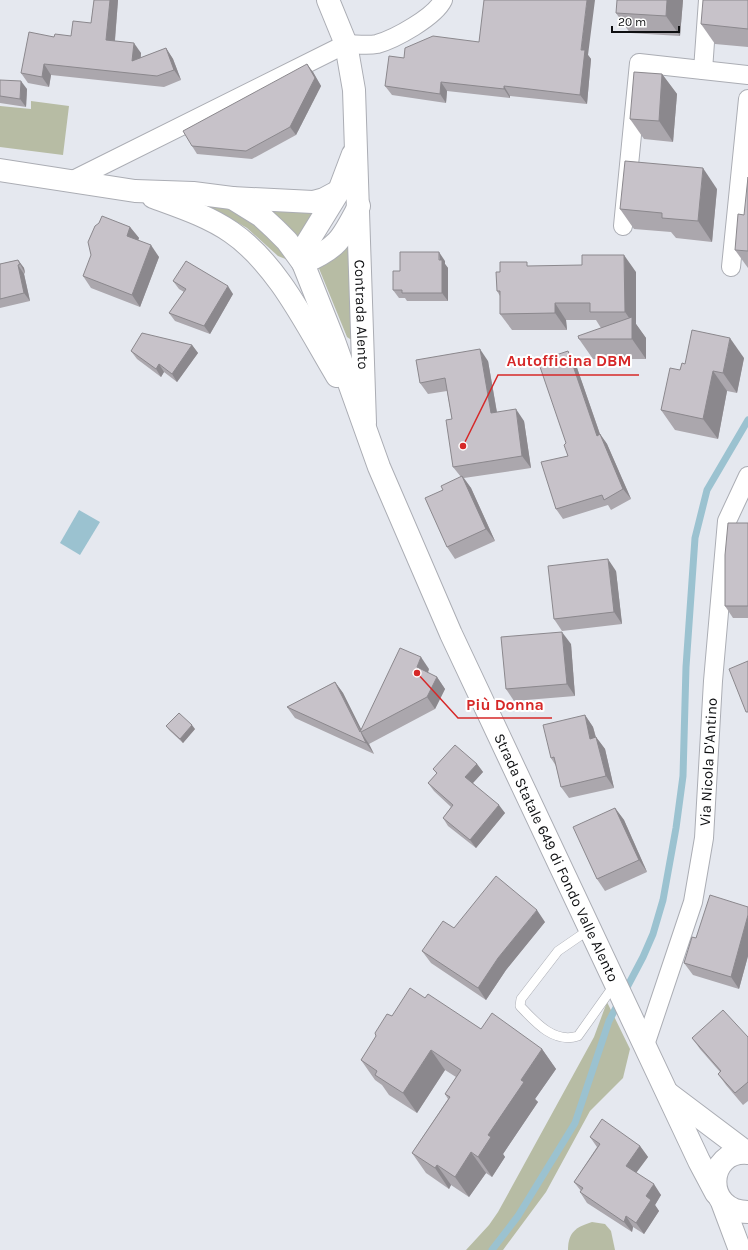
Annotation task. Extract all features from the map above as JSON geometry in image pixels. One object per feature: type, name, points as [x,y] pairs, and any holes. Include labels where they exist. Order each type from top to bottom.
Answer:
[{"type":"main road","name":"Contrada Alento","points":[[328,0],[346,44],[354,90],[357,141],[365,424]]},
{"type":"main road","name":"Contrada Alento","points":[[303,263],[307,243],[339,191],[345,178],[357,141]]},
{"type":"main road","name":"Strada Statale 649 di Fondo Valle Alento","points":[[0,170],[135,191],[193,193],[232,198],[261,216],[287,241],[303,263],[380,467],[454,641],[699,1161],[719,1197],[740,1250]]},
{"type":"main road","name":"Strada Statale 649 di Fondo Valle Alento","points":[[135,191],[189,210],[221,225],[258,255],[271,262],[291,265],[303,263]]},
{"type":"main road","points":[[232,198],[313,202],[324,199],[339,191]]},
{"type":"main road","name":"Contrada Alento","points":[[303,263],[321,255],[334,246],[348,228],[359,205]]},
{"type":"main road","name":"Strada Statale 649 di Fondo Valle Alento","points":[[258,255],[299,313],[365,424]]},
{"type":"main road","name":"Strada Statale 649 di Fondo Valle Alento","points":[[299,313],[298,288],[303,263]]},
{"type":"main road","name":"Strada Statale 649 di Fondo Valle Alento","points":[[666,1091],[747,1152]]},
{"type":"main road","points":[[747,1152],[736,1153],[720,1164],[716,1173],[715,1183],[719,1197],[730,1208],[739,1212],[748,1212]]},
{"type":"street","points":[[71,181],[346,44],[375,44],[399,36],[418,24],[443,0]]},
{"type":"street","points":[[703,70],[708,0]]},
{"type":"street","points":[[623,226],[639,63],[748,75]]},
{"type":"street","points":[[731,267],[748,99]]},
{"type":"street","name":"Via Nicola D'Antino","points":[[645,1045],[693,902],[704,838],[713,681],[727,520],[748,476]]},
{"type":"lane","points":[[590,929],[558,951],[521,998],[520,1006],[535,1022],[555,1036],[568,1039],[578,1036],[612,975]]},
{"type":"green space","points":[[31,101],[69,106],[63,155],[0,147],[0,106],[31,109]]},
{"type":"green space","points":[[221,204],[261,226],[288,260],[278,256],[247,228],[210,207]]},
{"type":"green space","points":[[269,208],[318,209],[298,241],[269,212]]},
{"type":"green space","points":[[356,232],[353,339],[350,339],[347,337],[318,266],[325,264],[340,253]]},
{"type":"green space","points":[[607,1002],[630,1049],[623,1078],[590,1111],[546,1192],[503,1250],[466,1250],[489,1225],[498,1212],[594,1037]]},
{"type":"green space","points":[[592,1222],[605,1224],[611,1231],[615,1250],[568,1250],[568,1244],[574,1231],[577,1228]]},
{"type":"water","points":[[79,510],[100,522],[80,555],[60,543]]},
{"type":"building","points":[[94,0],[110,0],[106,40],[134,43],[132,61],[166,48],[174,70],[157,76],[44,64],[42,77],[21,73],[29,32],[54,37],[55,34],[71,36],[73,21],[91,23]]},
{"type":"building","points":[[484,0],[587,0],[581,50],[585,50],[580,95],[504,86],[504,89],[441,82],[440,94],[385,86],[389,56],[404,58],[405,48],[433,36],[479,42]]},
{"type":"building","points":[[617,0],[667,0],[666,16],[616,13]]},
{"type":"building","points":[[703,0],[748,0],[748,29],[701,24]]},
{"type":"building","points":[[307,64],[315,78],[290,127],[246,151],[192,146],[183,131]]},
{"type":"building","points":[[634,72],[662,74],[659,121],[630,119]]},
{"type":"building","points":[[0,80],[21,81],[20,99],[0,96]]},
{"type":"building","points":[[625,161],[703,168],[698,221],[662,218],[662,213],[620,209]]},
{"type":"building","points":[[748,177],[748,251],[735,250],[738,214],[744,215]]},
{"type":"building","points":[[102,216],[130,227],[127,236],[151,245],[132,295],[83,276],[91,255],[88,242],[95,226],[99,223]]},
{"type":"building","points":[[400,252],[439,252],[439,260],[442,260],[442,293],[402,293],[402,290],[393,290],[393,271],[400,271]]},
{"type":"building","points":[[582,255],[624,255],[625,312],[590,312],[590,303],[555,303],[555,313],[500,314],[500,291],[497,291],[496,272],[500,272],[500,262],[527,262],[527,266],[582,265]]},
{"type":"building","points":[[18,260],[20,264],[18,265],[24,293],[0,299],[0,264]]},
{"type":"building","points":[[186,261],[228,286],[204,326],[169,313],[186,289],[173,281]]},
{"type":"building","points":[[632,317],[632,339],[579,339],[578,336]]},
{"type":"building","points":[[692,330],[730,338],[723,373],[713,371],[703,419],[661,410],[670,368],[680,370],[682,363],[685,364]]},
{"type":"building","points":[[142,333],[192,345],[172,374],[159,364],[156,369],[131,351]]},
{"type":"building","points":[[480,349],[491,413],[516,409],[522,456],[453,467],[446,420],[452,419],[445,378],[420,383],[416,360]]},
{"type":"building","points":[[568,351],[597,436],[600,434],[623,489],[604,500],[602,495],[556,509],[541,462],[568,456],[564,445],[566,443],[538,361]]},
{"type":"building","points":[[462,476],[486,529],[447,547],[425,498],[443,490],[441,486]]},
{"type":"building","points":[[728,523],[748,523],[748,606],[725,606],[725,555]]},
{"type":"building","points":[[608,559],[614,612],[554,619],[548,566]]},
{"type":"building","points":[[562,632],[567,684],[506,689],[501,637]]},
{"type":"building","points":[[400,648],[421,657],[417,667],[437,677],[427,697],[361,732],[366,743],[287,707],[335,682],[360,732]]},
{"type":"building","points":[[748,661],[748,712],[746,712],[729,669]]},
{"type":"building","points":[[179,713],[192,725],[180,739],[166,726]]},
{"type":"building","points":[[585,715],[590,739],[596,737],[606,776],[561,787],[554,757],[551,758],[543,725]]},
{"type":"building","points":[[455,745],[477,764],[465,777],[499,805],[470,840],[443,818],[453,805],[428,783],[437,773],[433,769]]},
{"type":"building","points":[[615,808],[639,860],[597,879],[573,827]]},
{"type":"building","points":[[496,876],[537,910],[498,958],[478,988],[422,951],[443,921],[454,928]]},
{"type":"building","points":[[710,895],[748,907],[748,915],[731,977],[684,963],[692,937],[696,938]]},
{"type":"building","points":[[410,988],[425,998],[428,994],[481,1029],[492,1013],[542,1049],[521,1080],[524,1082],[488,1135],[491,1137],[478,1157],[471,1152],[455,1177],[437,1165],[435,1168],[412,1153],[450,1097],[445,1094],[461,1070],[431,1050],[403,1093],[375,1075],[377,1071],[361,1060],[376,1036],[375,1033],[387,1014],[392,1016]]},
{"type":"building","points":[[723,1010],[748,1037],[748,1082],[735,1093],[718,1074],[721,1071],[692,1038]]},
{"type":"building","points":[[602,1119],[640,1146],[626,1166],[654,1184],[646,1196],[651,1200],[636,1223],[626,1216],[624,1222],[580,1192],[583,1188],[574,1182],[600,1144],[590,1137]]},
{"type":"waterway","points":[[624,993],[653,934],[663,900],[676,828],[683,776],[686,667],[695,538],[707,490],[748,420]]},
{"type":"waterway","points":[[492,1250],[518,1216],[575,1123],[609,1021],[619,1002]]},
{"type":"place","name":"Autofficina DBM","points":[[463,446]]},
{"type":"place","name":"Più Donna","points":[[417,673]]}]
